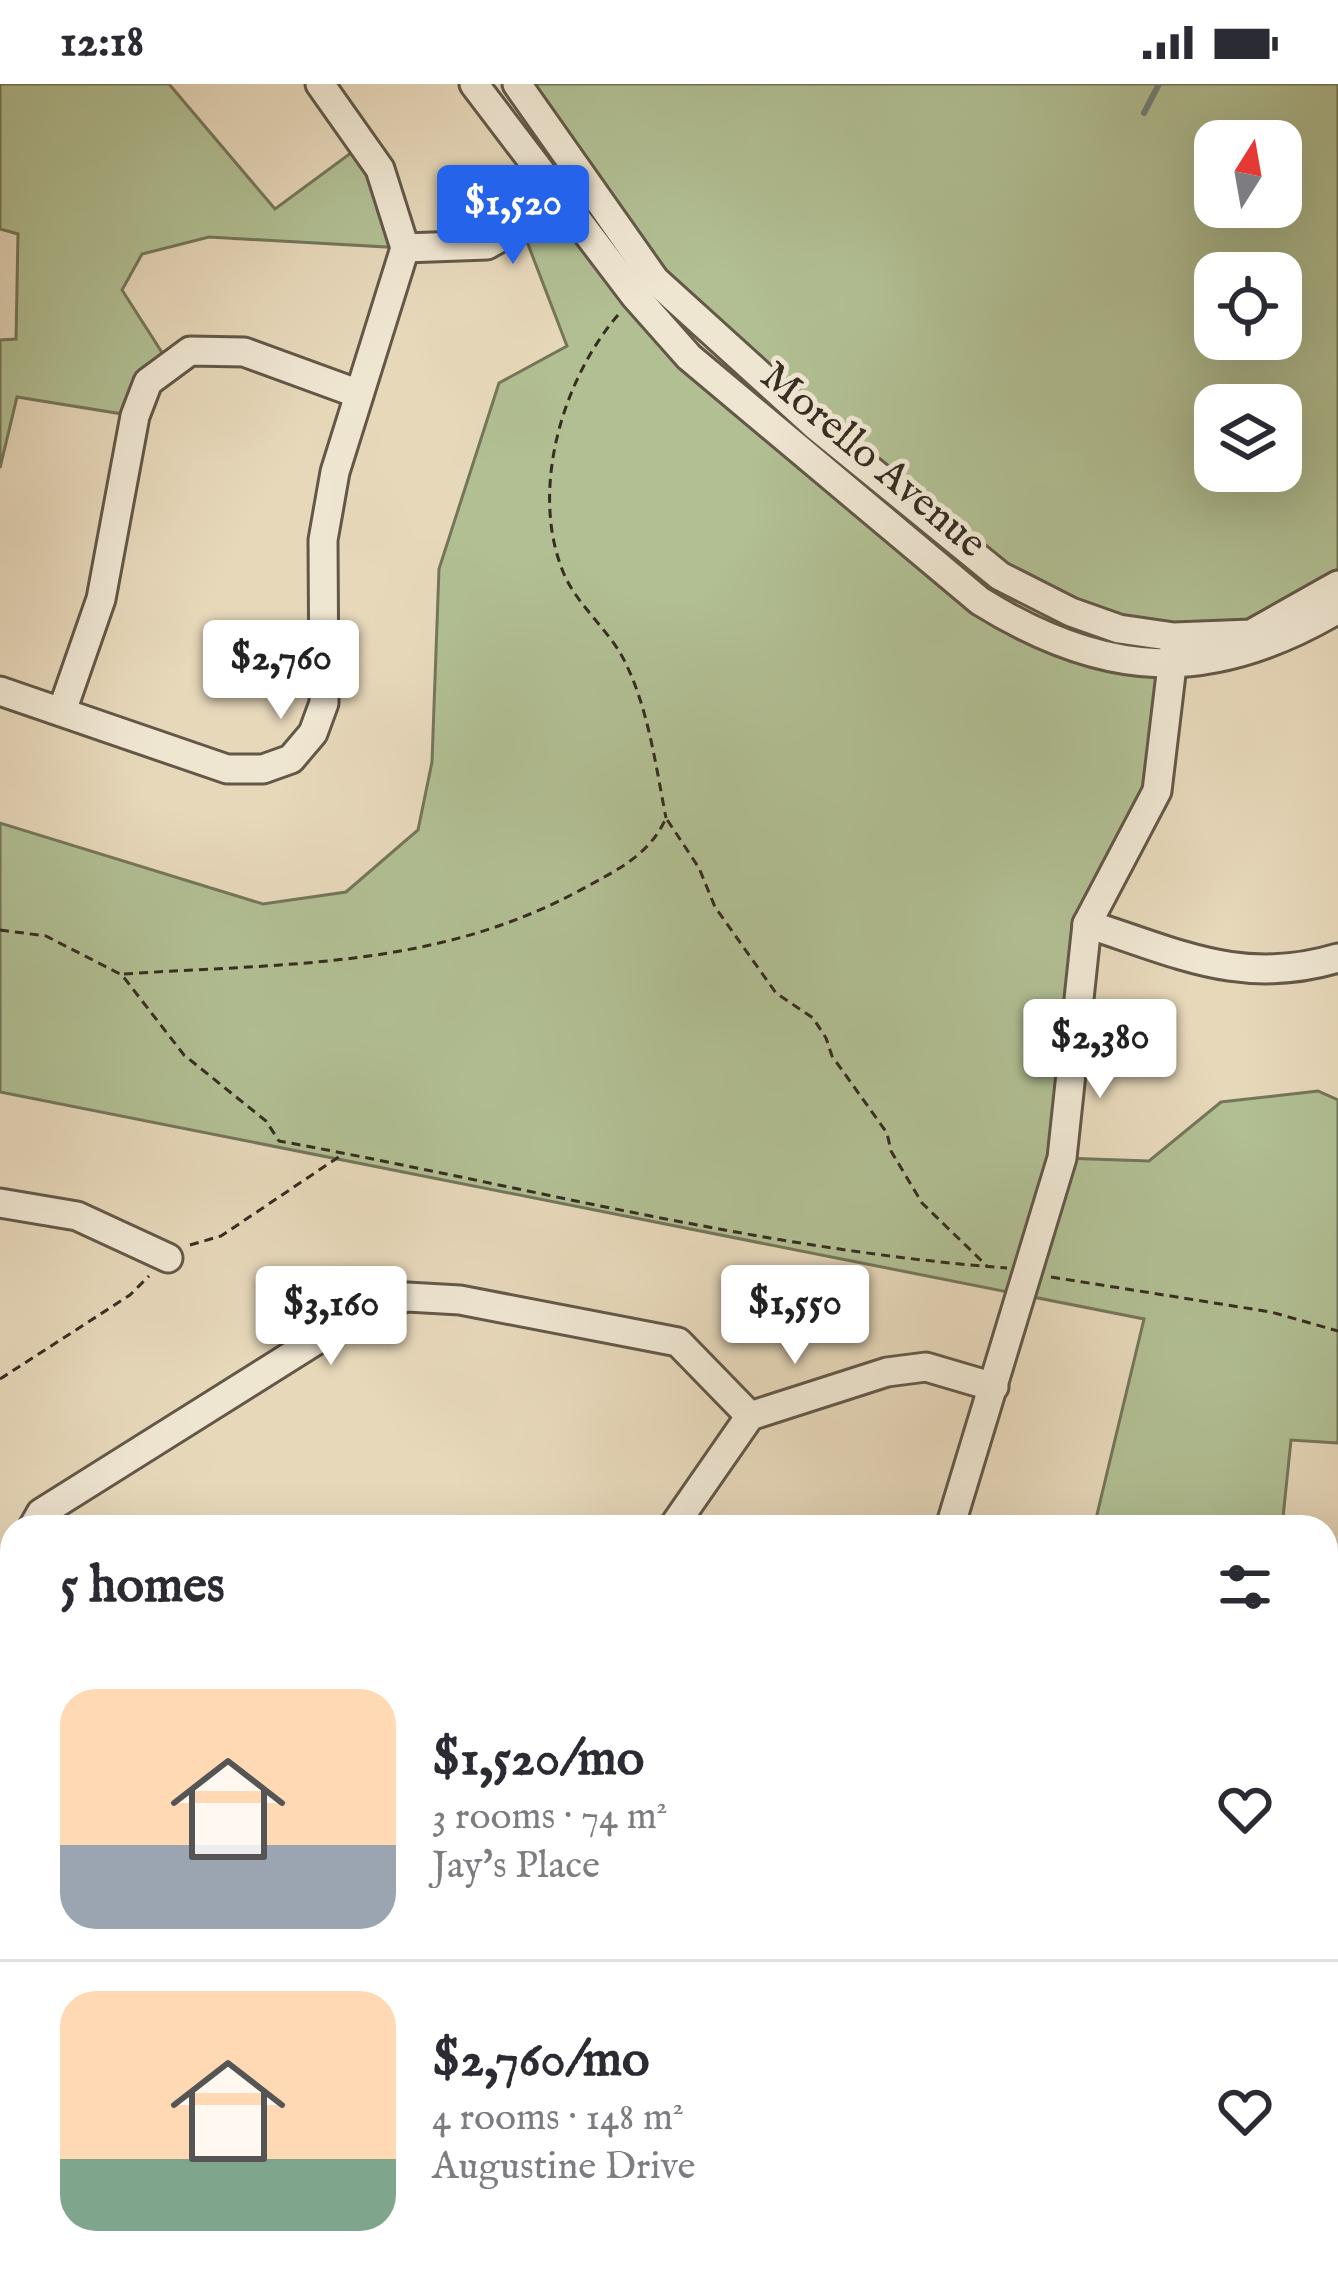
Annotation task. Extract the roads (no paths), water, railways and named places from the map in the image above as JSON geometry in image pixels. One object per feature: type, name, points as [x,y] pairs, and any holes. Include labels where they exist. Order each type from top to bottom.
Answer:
[{"type":"street","points":[[0,691],[227,769],[263,769],[291,759],[313,733],[324,703],[323,540],[335,472],[404,248],[380,169],[320,84]]},
{"type":"street","name":"Morello Avenue","points":[[474,84],[635,296],[689,356],[980,601],[1026,630],[1112,658],[1174,650],[1250,634],[1338,585]]},
{"type":"street","name":"Morello Avenue","points":[[517,84],[655,280],[722,344],[1000,576],[1087,618],[1174,650],[1246,655],[1338,609]]},
{"type":"street","points":[[404,248],[487,245],[591,185]]},
{"type":"street","points":[[62,711],[101,599],[135,416],[148,382],[190,351],[244,352],[359,394]]},
{"type":"street","points":[[954,1515],[1062,1159],[1088,924],[1157,791],[1174,650]]},
{"type":"street","points":[[1088,924],[1234,971],[1298,970],[1338,958]]},
{"type":"street","points":[[0,1203],[77,1216],[168,1258]]},
{"type":"street","points":[[40,1515],[361,1312],[407,1297],[460,1300],[678,1342],[750,1416]]},
{"type":"street","points":[[681,1515],[750,1416],[887,1372],[926,1367],[994,1387]]},
{"type":"waterway","points":[[1144,113],[1159,84]]}]
